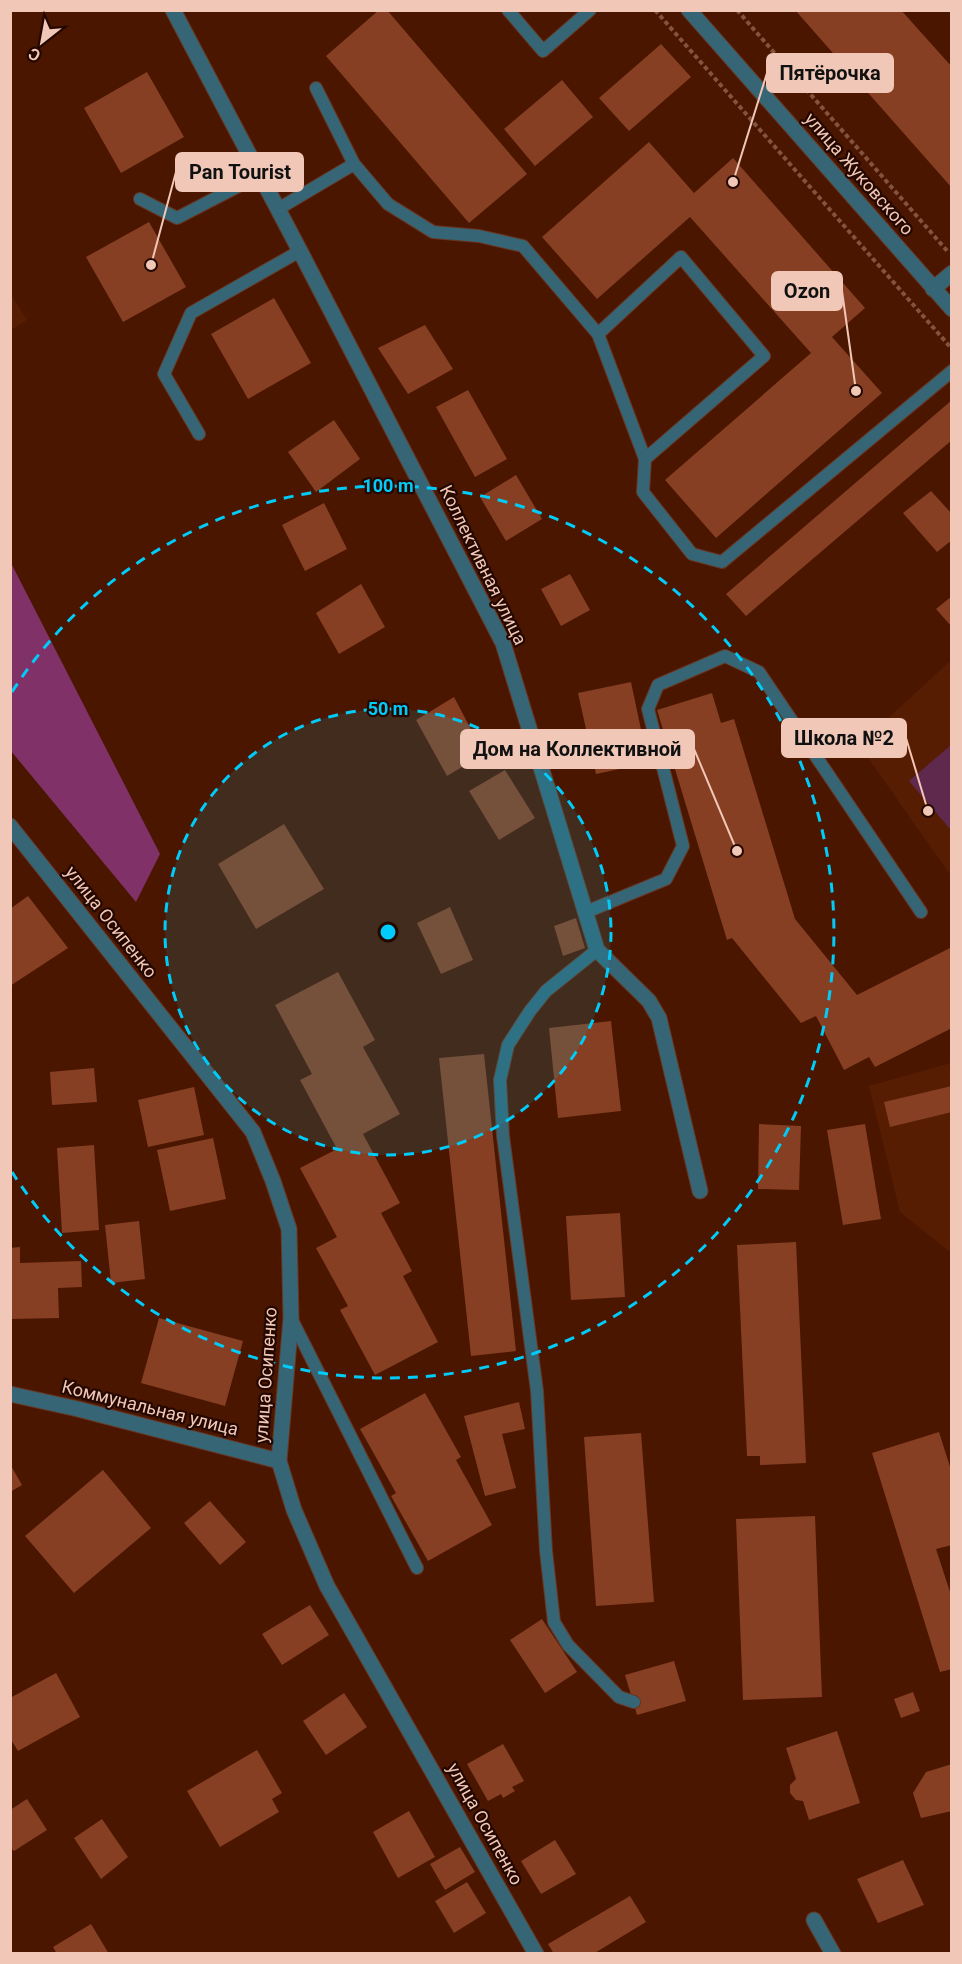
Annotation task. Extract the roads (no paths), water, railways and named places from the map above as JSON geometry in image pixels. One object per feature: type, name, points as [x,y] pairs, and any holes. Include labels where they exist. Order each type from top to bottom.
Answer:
[{"type":"street","name":"Коллективная улица","points":[[173,10],[502,643],[597,950],[649,1001],[659,1018],[700,1191]]},
{"type":"street","name":"улица Жуковского","points":[[692,11],[951,309]]},
{"type":"street","points":[[933,289],[951,273]]},
{"type":"street","name":"улица Осипенко","points":[[10,826],[253,1132],[289,1229],[291,1318],[279,1461],[294,1510],[327,1586],[536,1953]]},
{"type":"street","name":"Коммунальная улица","points":[[10,1394],[78,1409],[279,1461]]},
{"type":"street","points":[[814,1920],[833,1953]]},
{"type":"lane","points":[[508,10],[543,51],[590,10]]},
{"type":"lane","points":[[316,88],[354,164],[388,204],[433,232],[479,236],[523,246],[598,334],[645,459],[643,492],[692,554],[722,562],[951,371]]},
{"type":"lane","points":[[278,209],[354,164]]},
{"type":"lane","points":[[140,199],[177,218],[260,175]]},
{"type":"lane","points":[[199,434],[164,374],[191,313],[300,251]]},
{"type":"lane","points":[[598,334],[681,257],[764,356],[645,459]]},
{"type":"lane","points":[[586,912],[666,879],[683,846],[648,709],[658,685],[725,656],[759,672],[921,912]]},
{"type":"lane","points":[[597,950],[546,991],[530,1011],[508,1045],[500,1080],[503,1136],[537,1391],[546,1551],[554,1622],[568,1645],[619,1697],[634,1702]]},
{"type":"lane","points":[[291,1318],[417,1568]]},
{"type":"place","name":"Пятёрочка","points":[[733,182]]},
{"type":"place","name":"Pan Tourist","points":[[151,265]]},
{"type":"place","name":"Ozon","points":[[856,391]]},
{"type":"place","name":"Школа №2","points":[[928,811]]},
{"type":"place","name":"Дом на Коллективной","points":[[737,851]]}]
